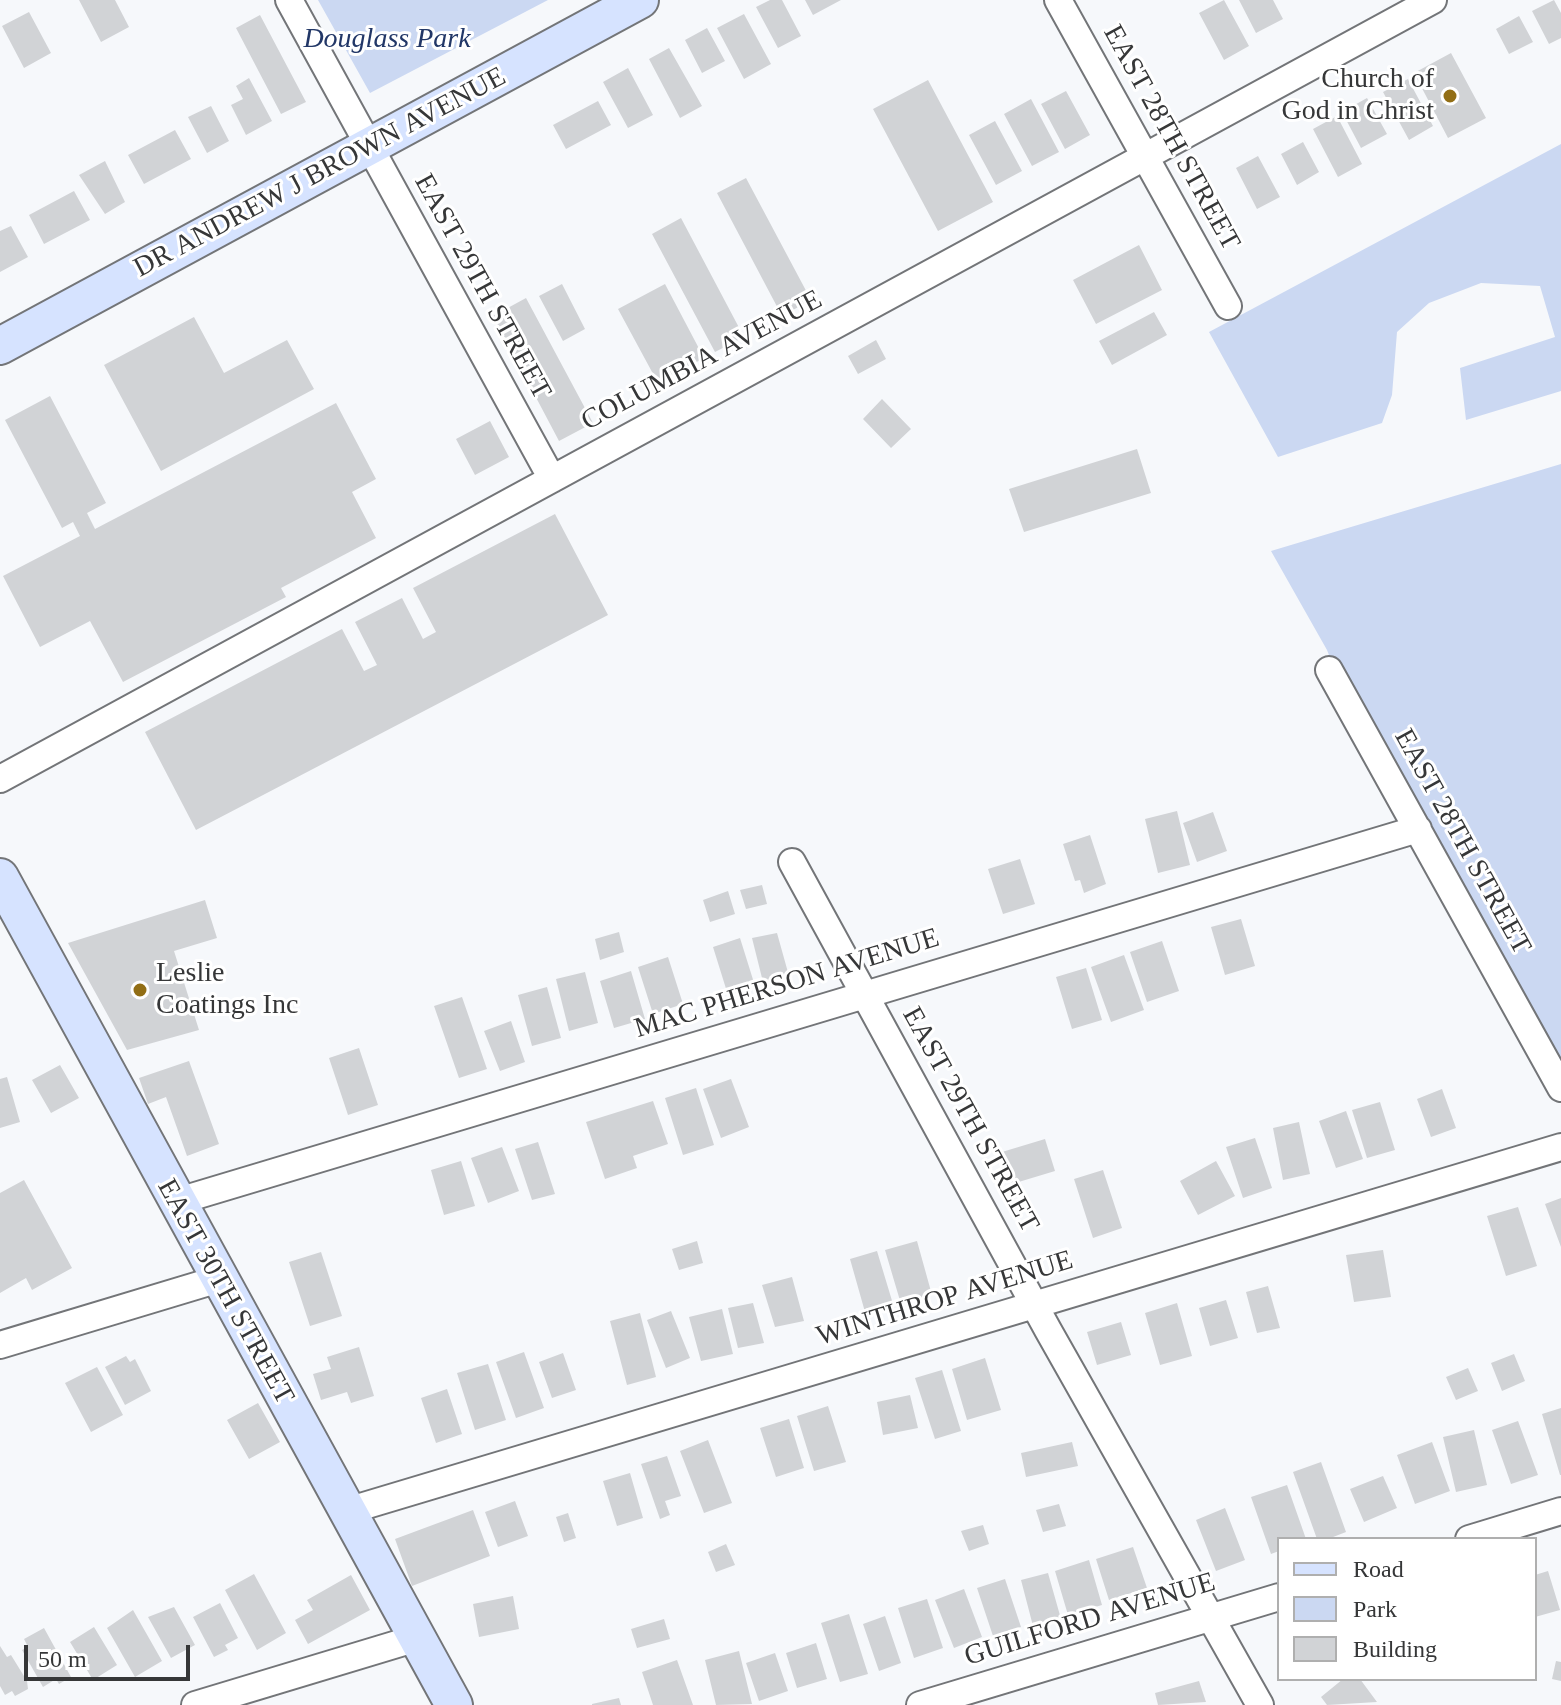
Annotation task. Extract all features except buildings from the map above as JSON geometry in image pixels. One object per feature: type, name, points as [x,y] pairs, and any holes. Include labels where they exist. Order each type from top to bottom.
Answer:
[{"type":"main road","name":"DR ANDREW J BROWN AVENUE","points":[[0,346],[640,0]]},
{"type":"main road","name":"EAST 30TH STREET","points":[[0,877],[175,1202],[454,1705]]},
{"type":"street","name":"EAST 29TH STREET","points":[[289,0],[552,479]]},
{"type":"street","name":"EAST 28TH STREET","points":[[1058,0],[1228,306]]},
{"type":"street","name":"COLUMBIA AVENUE","points":[[0,779],[1433,0]]},
{"type":"street","name":"EAST 28TH STREET","points":[[1329,670],[1561,1088]]},
{"type":"street","name":"MAC PHERSON AVENUE","points":[[175,1202],[1418,829]]},
{"type":"street","name":"EAST 29TH STREET","points":[[792,862],[1260,1705]]},
{"type":"street","name":"WINTHROP AVENUE","points":[[347,1511],[1561,1147]]},
{"type":"street","points":[[0,1345],[219,1279]]},
{"type":"street","points":[[1476,1537],[1561,1511]]},
{"type":"street","name":"GUILFORD AVENUE","points":[[920,1705],[1277,1598]]},
{"type":"street","points":[[195,1705],[417,1638]]},
{"type":"green space","name":"Douglass Park","points":[[318,0],[548,0],[370,93]]},
{"type":"green space","points":[[1561,144],[1561,391],[1466,420],[1460,368],[1555,337],[1540,286],[1481,283],[1429,303],[1397,332],[1392,395],[1382,423],[1278,457],[1209,332]]},
{"type":"green space","points":[[1561,464],[1561,1072],[1339,680],[1327,650],[1271,551]]},
{"type":"place","name":"Church of God in Christ","points":[[1450,96]]},
{"type":"place","name":"Leslie Coatings Inc","points":[[140,990]]}]
